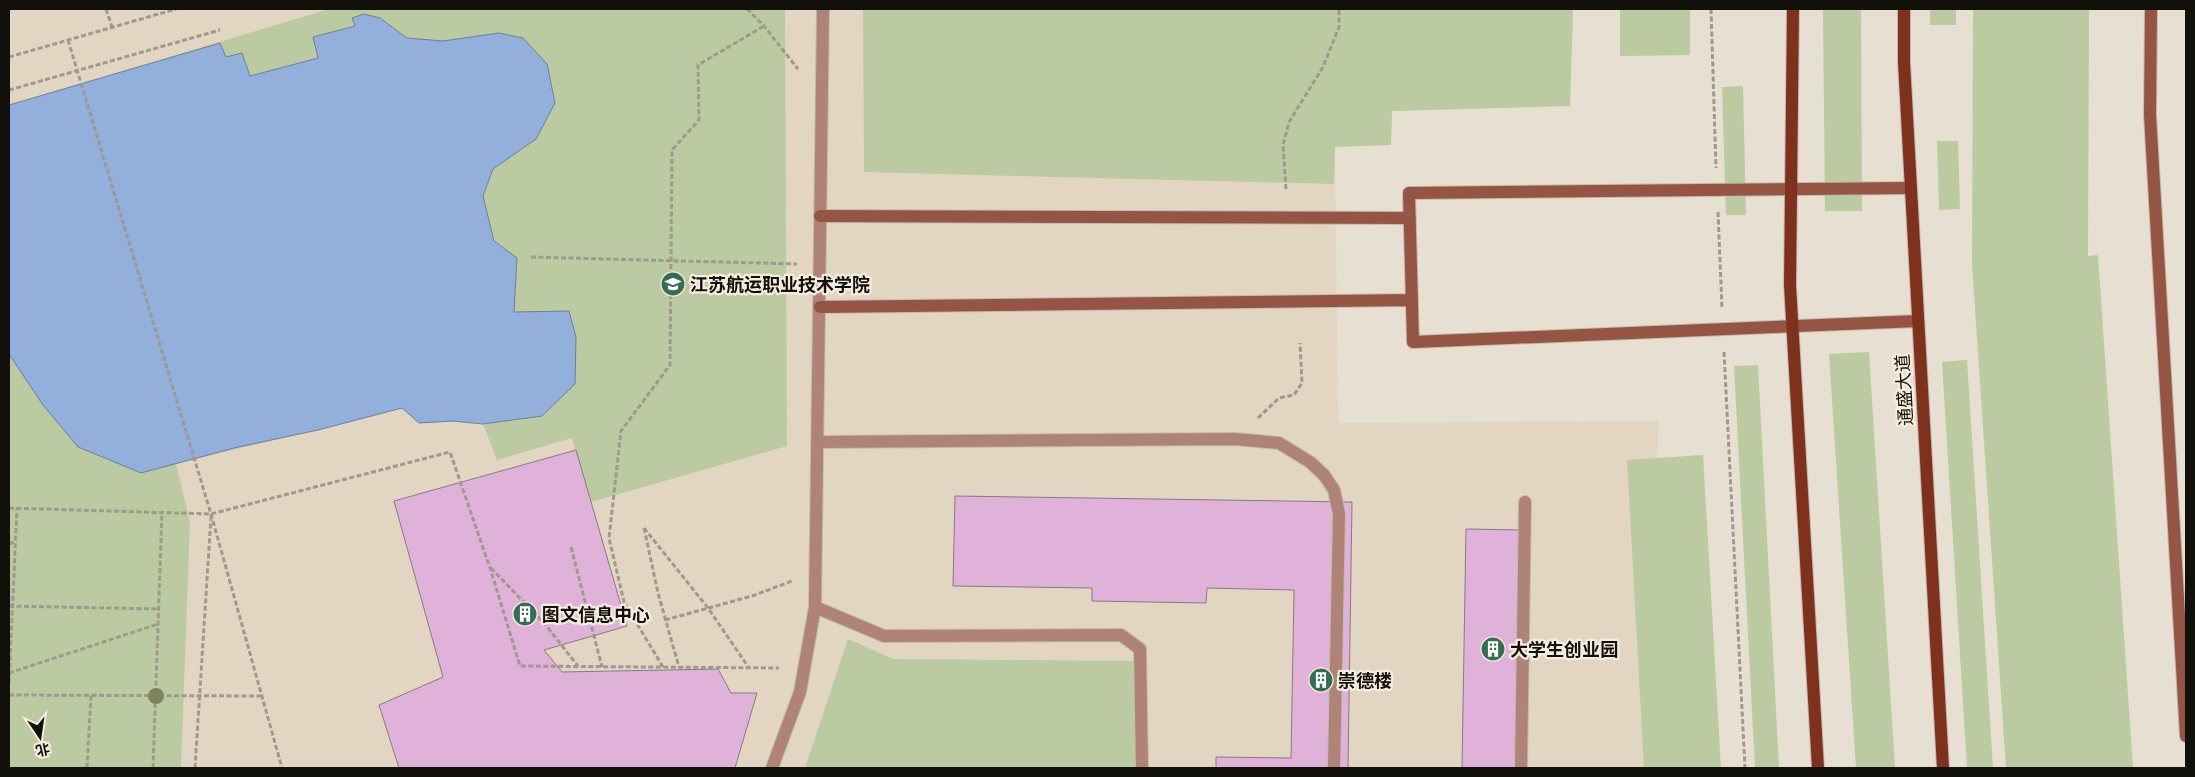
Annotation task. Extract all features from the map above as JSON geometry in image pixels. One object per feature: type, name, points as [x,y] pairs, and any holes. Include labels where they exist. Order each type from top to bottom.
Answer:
[{"type":"main road","points":[[1793,9],[1792,326],[1818,768]]},
{"type":"main road","name":"通盛大道","points":[[1904,9],[1904,62],[1943,768]]},
{"type":"street","points":[[772,768],[800,692],[815,608],[823,9]]},
{"type":"street","points":[[2151,9],[2150,115],[2186,736]]},
{"type":"street","points":[[1911,188],[1409,193],[1413,342],[1918,321]]},
{"type":"street","points":[[820,216],[1410,218]]},
{"type":"street","points":[[820,306],[1412,300]]},
{"type":"street","points":[[818,442],[1235,440],[1279,443],[1310,462],[1324,475],[1334,490],[1339,514],[1334,768]]},
{"type":"street","points":[[1521,768],[1525,502]]},
{"type":"street","points":[[815,608],[884,636],[1121,635],[1140,649],[1142,768]]},
{"type":"path","points":[[106,9],[112,27]]},
{"type":"path","points":[[9,57],[176,9]]},
{"type":"path","points":[[747,9],[764,26],[800,71]]},
{"type":"path","points":[[1286,189],[1283,145],[1289,122],[1323,68],[1339,27],[1339,9]]},
{"type":"path","points":[[1711,9],[1723,329],[1745,768]]},
{"type":"path","points":[[663,667],[624,602],[609,538],[621,431],[670,365],[672,150],[698,120],[698,65],[764,26]]},
{"type":"path","points":[[9,90],[220,30]]},
{"type":"path","points":[[68,40],[211,514],[282,768]]},
{"type":"path","points":[[531,257],[798,264]]},
{"type":"path","points":[[1235,440],[1279,398],[1294,394],[1302,383],[1300,343]]},
{"type":"path","points":[[9,508],[211,514],[450,452],[490,568],[520,666],[779,668]]},
{"type":"path","points":[[9,683],[10,606],[17,508]]},
{"type":"path","points":[[153,768],[162,512]]},
{"type":"path","points":[[195,768],[211,514]]},
{"type":"path","points":[[679,668],[665,620],[644,528],[708,608],[749,668]]},
{"type":"path","points":[[9,544],[15,542]]},
{"type":"path","points":[[570,548],[602,667]]},
{"type":"path","points":[[490,568],[544,623],[578,666]]},
{"type":"path","points":[[665,620],[752,596],[792,581]]},
{"type":"path","points":[[10,606],[159,609]]},
{"type":"path","points":[[9,673],[158,624]]},
{"type":"path","points":[[9,695],[262,696]]},
{"type":"path","points":[[87,768],[91,695]]},
{"type":"shaded area","name":"江苏航运职业技术学院","points":[[9,9],[1573,9],[1570,106],[1392,111],[1391,145],[1335,147],[1338,423],[1658,421],[1654,768],[9,768]]},
{"type":"green space","points":[[329,9],[785,9],[787,446],[591,502],[572,438],[497,460],[483,424],[453,421],[419,423],[402,408],[176,464],[190,522],[181,768],[9,768],[9,105]]},
{"type":"green space","points":[[863,9],[1573,9],[1570,106],[1392,111],[1391,145],[1335,147],[1334,184],[864,172]]},
{"type":"green space","points":[[1620,9],[1690,9],[1690,55],[1620,56]]},
{"type":"green space","points":[[1823,9],[1861,9],[1862,211],[1825,211]]},
{"type":"green space","points":[[1930,9],[1956,9],[1956,25],[1930,25]]},
{"type":"green space","points":[[1973,9],[2089,9],[2088,256],[2098,255],[2133,768],[2006,768],[1972,264]]},
{"type":"green space","points":[[1743,86],[1746,215],[1726,215],[1722,87]]},
{"type":"green space","points":[[1937,141],[1958,141],[1960,209],[1939,210]]},
{"type":"green space","points":[[1869,352],[1895,768],[1856,768],[1829,354]]},
{"type":"green space","points":[[1967,360],[1993,768],[1967,768],[1942,362]]},
{"type":"green space","points":[[1758,365],[1779,768],[1755,768],[1734,366]]},
{"type":"green space","points":[[1703,455],[1721,768],[1644,768],[1627,460]]},
{"type":"green space","points":[[848,639],[893,659],[1144,661],[1141,768],[805,768]]},
{"type":"water","points":[[364,14],[380,18],[407,38],[443,41],[499,33],[523,38],[547,64],[555,103],[536,139],[493,169],[483,196],[494,241],[517,258],[514,312],[569,311],[576,337],[575,384],[542,416],[483,424],[453,421],[419,423],[402,408],[318,430],[234,448],[141,473],[78,447],[43,405],[9,354],[9,105],[220,43],[226,57],[242,53],[250,76],[318,58],[313,37],[355,26],[352,18]]},
{"type":"building","name":"图文信息中心","points":[[576,450],[627,626],[544,650],[562,672],[718,669],[731,693],[757,693],[735,768],[399,768],[379,705],[443,677],[394,501]]},
{"type":"building","name":"崇德楼","points":[[955,496],[1352,502],[1348,768],[1216,768],[1216,757],[1291,758],[1294,590],[1207,588],[1206,603],[1092,601],[1092,588],[953,586]]},
{"type":"building","name":"大学生创业园","points":[[1466,529],[1524,530],[1520,768],[1462,768]]},
{"type":"place","name":"江苏航运职业技术学院","points":[[673,284]]},
{"type":"place","name":"图文信息中心","points":[[525,614]]},
{"type":"place","name":"大学生创业园","points":[[1493,649]]},
{"type":"place","name":"崇德楼","points":[[1321,680]]}]
